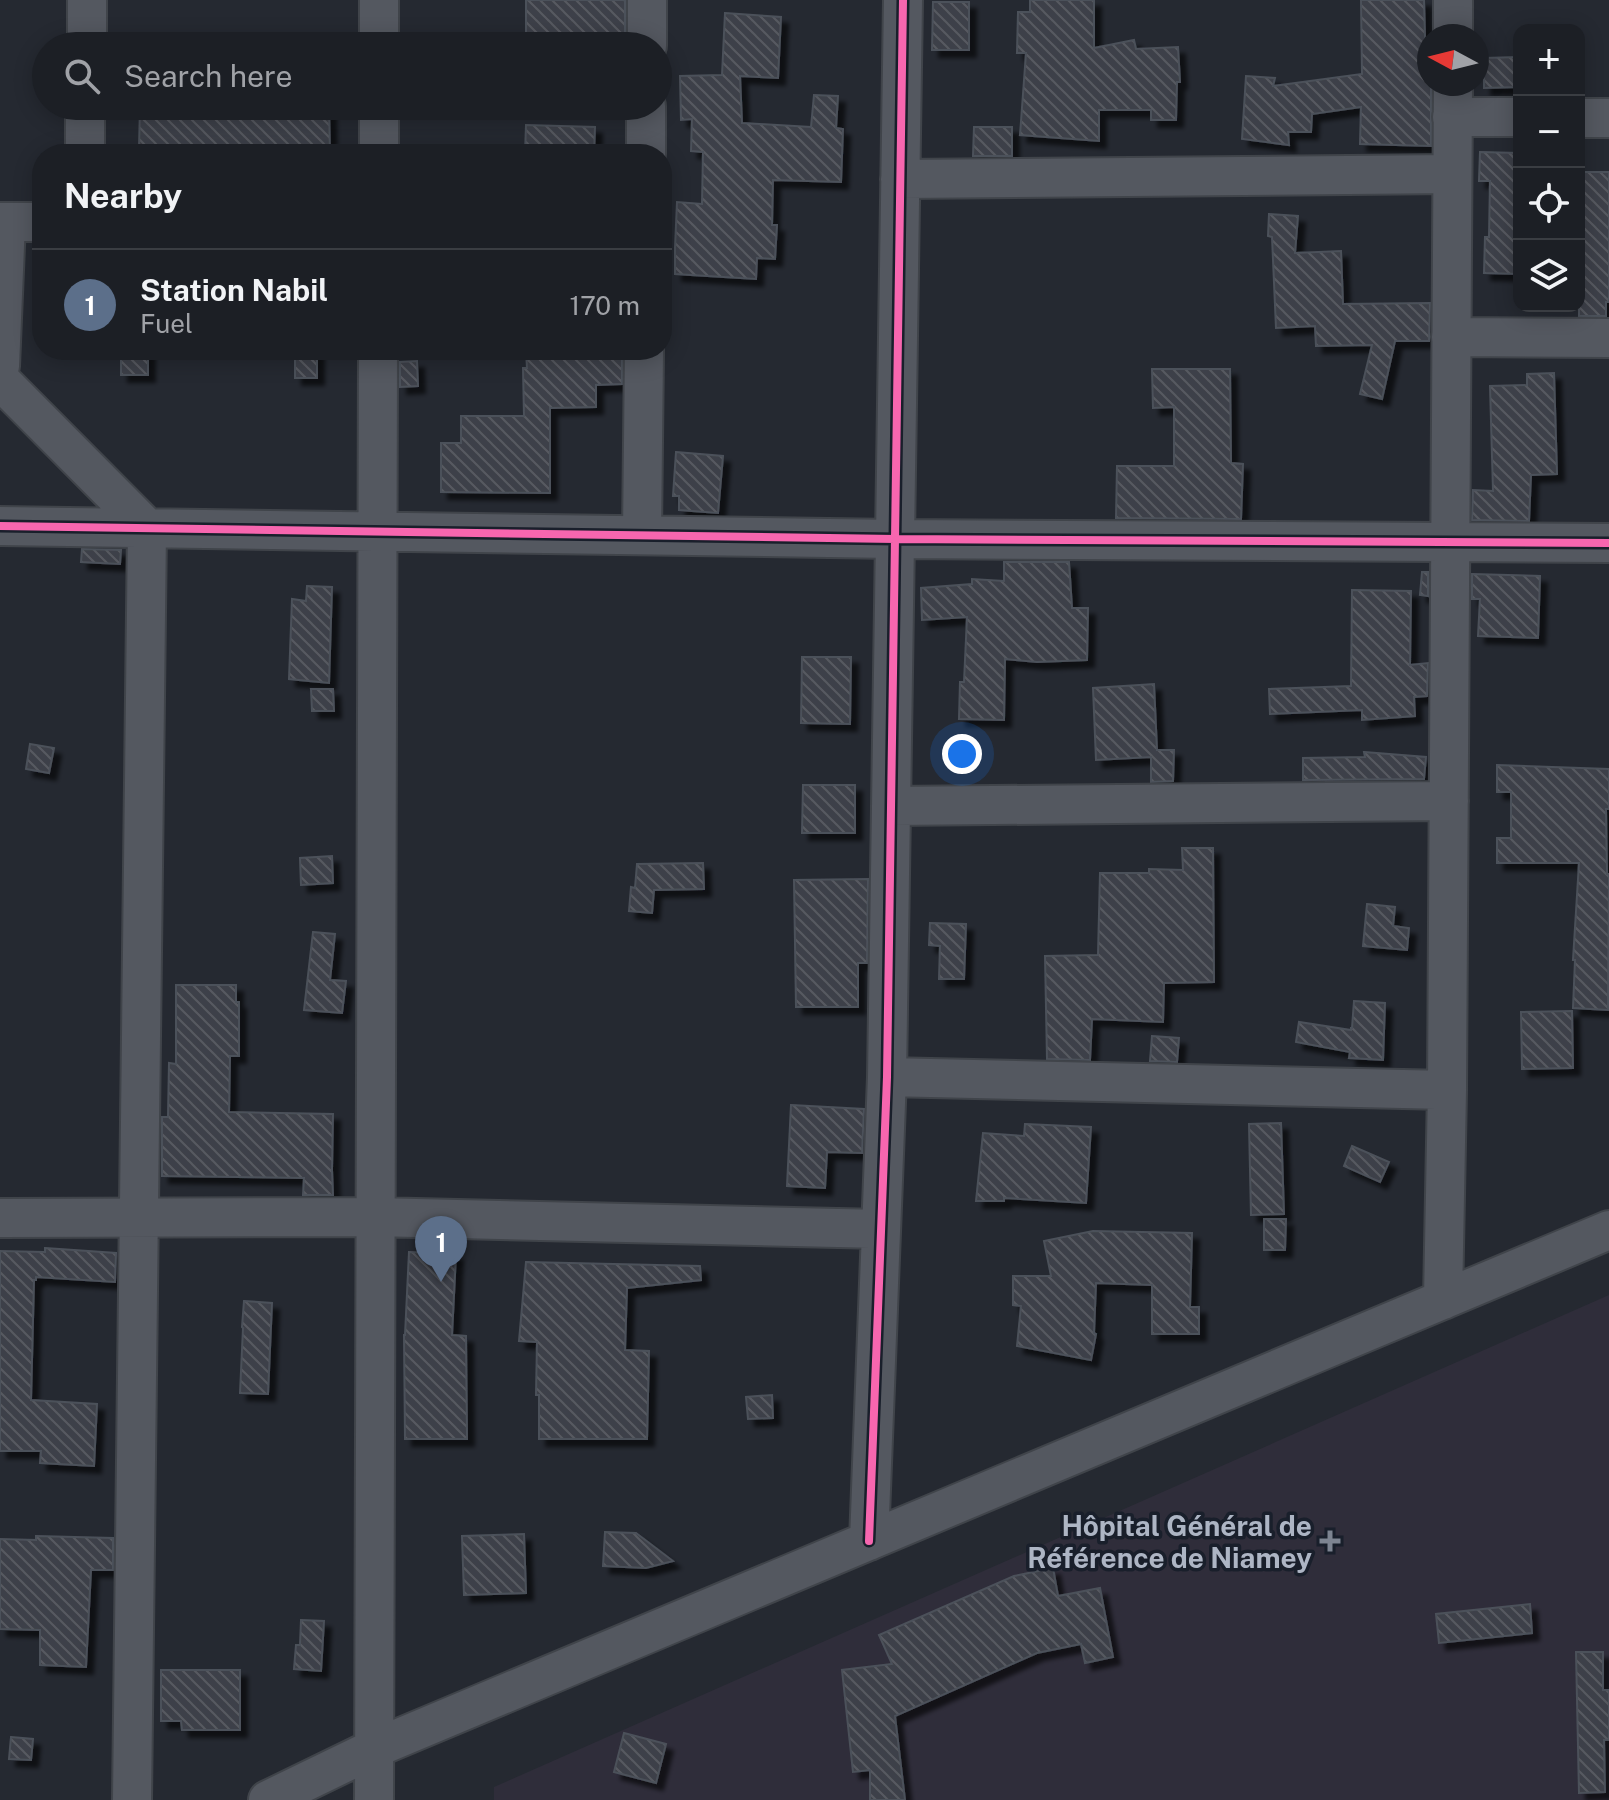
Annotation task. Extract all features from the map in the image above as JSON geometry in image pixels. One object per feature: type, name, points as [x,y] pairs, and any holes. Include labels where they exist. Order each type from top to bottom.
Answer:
[{"type":"street","points":[[87,0],[87,32]]},
{"type":"street","points":[[379,0],[379,32]]},
{"type":"street","points":[[647,0],[647,32]]},
{"type":"street","points":[[869,1541],[887,1077],[903,0]]},
{"type":"street","points":[[1453,0],[1453,24]]},
{"type":"street","points":[[1443,1300],[1447,1090],[1452,100],[1513,115]]},
{"type":"street","points":[[1585,118],[1609,118]]},
{"type":"street","points":[[85,120],[85,144]]},
{"type":"street","points":[[379,120],[379,144]]},
{"type":"street","points":[[646,120],[646,144]]},
{"type":"street","points":[[900,179],[1452,174]]},
{"type":"street","points":[[0,366],[16,222]]},
{"type":"street","points":[[1451,337],[1609,338]]},
{"type":"street","points":[[374,1800],[378,360]]},
{"type":"street","points":[[642,535],[644,360]]},
{"type":"street","points":[[0,380],[147,528],[132,1800]]},
{"type":"street","points":[[0,526],[895,539],[1609,543]]},
{"type":"street","points":[[891,806],[1449,801]]},
{"type":"street","points":[[887,1077],[1447,1090]]},
{"type":"street","points":[[0,1218],[375,1217],[881,1229]]},
{"type":"street","points":[[268,1800],[373,1749],[1609,1230]]},
{"type":"shaded area","name":"Hôpital Général de Référence de Niamey","points":[[1609,1295],[1609,1800],[494,1800],[494,1787]]},
{"type":"building","points":[[526,0],[625,0],[625,32],[526,32]]},
{"type":"building","points":[[1030,0],[1094,0],[1094,48],[1134,40],[1136,49],[1178,47],[1180,82],[1177,82],[1176,120],[1151,120],[1151,110],[1099,110],[1099,141],[1020,135],[1026,53],[1017,53],[1018,12],[1030,12]]},
{"type":"building","points":[[1361,0],[1424,0],[1425,24],[1417,24],[1417,96],[1431,96],[1431,146],[1360,144],[1361,107],[1312,114],[1311,132],[1288,132],[1289,145],[1242,139],[1246,76],[1275,78],[1273,86],[1362,74]]},
{"type":"building","points":[[933,2],[969,2],[969,50],[932,50]]},
{"type":"building","points":[[725,13],[781,17],[778,78],[740,76],[742,123],[811,127],[814,95],[838,96],[836,128],[843,129],[841,182],[773,180],[772,225],[777,225],[775,259],[757,258],[756,279],[675,274],[677,202],[702,204],[703,152],[691,151],[692,119],[681,120],[680,76],[722,75]]},
{"type":"building","points":[[1513,57],[1513,87],[1489,88],[1489,58]]},
{"type":"building","points":[[140,120],[329,120],[330,144],[139,144]]},
{"type":"building","points":[[526,125],[595,127],[594,144],[525,144]]},
{"type":"building","points":[[974,127],[1012,127],[1012,156],[973,156]]},
{"type":"building","points":[[1480,152],[1513,153],[1513,274],[1484,273],[1485,237],[1489,237],[1490,181],[1479,181]]},
{"type":"building","points":[[1585,172],[1609,172],[1609,302],[1606,302],[1606,316],[1579,316],[1579,312],[1585,312]]},
{"type":"building","points":[[1269,214],[1298,216],[1295,253],[1341,251],[1343,304],[1430,303],[1429,341],[1395,341],[1382,399],[1360,394],[1372,345],[1316,346],[1315,326],[1276,328]]},
{"type":"building","points":[[121,360],[148,360],[148,375],[121,375]]},
{"type":"building","points":[[295,360],[317,360],[317,378],[295,378]]},
{"type":"building","points":[[527,360],[622,360],[622,384],[596,385],[596,407],[550,408],[550,493],[441,492],[441,443],[461,443],[461,416],[524,416],[523,368],[527,368]]},
{"type":"building","points":[[417,361],[418,386],[400,387],[400,362]]},
{"type":"building","points":[[1152,369],[1230,369],[1231,463],[1243,464],[1241,519],[1116,518],[1117,466],[1174,466],[1174,407],[1153,408]]},
{"type":"building","points":[[1554,373],[1557,474],[1531,475],[1529,521],[1472,520],[1473,490],[1493,491],[1490,386],[1527,385],[1527,374]]},
{"type":"building","points":[[676,452],[723,456],[718,513],[679,510],[679,496],[673,496]]},
{"type":"building","points":[[82,549],[121,550],[120,564],[81,562]]},
{"type":"building","points":[[1004,562],[1069,562],[1072,608],[1088,608],[1087,660],[1037,662],[1005,659],[1004,720],[959,719],[967,617],[922,620],[921,588],[972,584],[972,579],[1004,581]]},
{"type":"building","points":[[1422,572],[1428,572],[1428,596],[1420,595]]},
{"type":"building","points":[[1472,574],[1540,576],[1538,638],[1478,636],[1480,599],[1472,599]]},
{"type":"building","points":[[307,586],[332,587],[329,683],[289,679],[292,599],[306,601]]},
{"type":"building","points":[[1352,590],[1411,591],[1410,665],[1428,663],[1427,696],[1414,697],[1415,716],[1362,720],[1362,710],[1270,714],[1269,689],[1351,686]]},
{"type":"building","points":[[802,657],[851,657],[850,724],[801,723]]},
{"type":"building","points":[[1154,684],[1157,750],[1174,750],[1173,781],[1151,782],[1151,757],[1096,760],[1093,688]]},
{"type":"building","points":[[311,689],[333,689],[334,711],[312,711]]},
{"type":"building","points":[[30,744],[54,748],[49,773],[26,769]]},
{"type":"building","points":[[1364,752],[1426,757],[1424,779],[1303,780],[1303,758],[1365,757]]},
{"type":"building","points":[[1497,765],[1609,769],[1609,809],[1606,809],[1608,1010],[1573,1008],[1579,863],[1497,863],[1497,838],[1511,838],[1511,792],[1497,792]]},
{"type":"building","points":[[803,785],[855,785],[855,833],[802,833]]},
{"type":"building","points":[[1182,848],[1213,848],[1214,982],[1164,983],[1163,1022],[1092,1019],[1090,1060],[1047,1059],[1045,956],[1098,955],[1100,873],[1183,870]]},
{"type":"building","points":[[332,856],[333,883],[301,885],[300,858]]},
{"type":"building","points":[[703,863],[704,889],[654,890],[652,913],[629,911],[637,864]]},
{"type":"building","points":[[868,879],[867,963],[858,963],[858,1007],[796,1007],[794,880]]},
{"type":"building","points":[[1367,904],[1395,907],[1393,926],[1409,928],[1407,950],[1363,946]]},
{"type":"building","points":[[930,923],[966,924],[964,979],[939,979],[940,946],[929,945]]},
{"type":"building","points":[[313,932],[335,934],[330,980],[346,981],[342,1013],[304,1010]]},
{"type":"building","points":[[176,985],[236,985],[239,1056],[230,1056],[229,1112],[333,1114],[333,1195],[303,1195],[304,1178],[162,1176],[162,1117],[168,1117],[169,1063],[176,1064]]},
{"type":"building","points":[[1354,1001],[1385,1003],[1383,1060],[1349,1058],[1350,1052],[1296,1042],[1299,1022],[1351,1030]]},
{"type":"building","points":[[1572,1011],[1573,1068],[1522,1069],[1521,1012]]},
{"type":"building","points":[[1152,1036],[1179,1038],[1177,1062],[1150,1061]]},
{"type":"building","points":[[791,1105],[864,1109],[862,1153],[827,1152],[825,1188],[787,1186]]},
{"type":"building","points":[[1281,1123],[1284,1214],[1251,1215],[1249,1124]]},
{"type":"building","points":[[1025,1124],[1091,1127],[1086,1203],[1004,1198],[1004,1201],[976,1201],[983,1133],[1024,1136]]},
{"type":"building","points":[[1352,1146],[1389,1162],[1380,1182],[1344,1166]]},
{"type":"building","points":[[1264,1219],[1286,1219],[1285,1250],[1264,1250]]},
{"type":"building","points":[[1093,1231],[1192,1233],[1190,1307],[1199,1307],[1199,1334],[1152,1334],[1152,1285],[1096,1283],[1096,1334],[1091,1360],[1017,1346],[1021,1306],[1013,1305],[1013,1276],[1051,1276],[1044,1241]]},
{"type":"building","points":[[45,1248],[116,1253],[115,1282],[36,1277],[34,1280],[31,1400],[97,1404],[94,1466],[40,1463],[41,1451],[0,1451],[0,1251],[45,1252]]},
{"type":"building","points":[[409,1252],[456,1254],[452,1335],[466,1336],[467,1439],[405,1439],[404,1335]]},
{"type":"building","points":[[526,1262],[700,1266],[701,1280],[627,1288],[625,1350],[649,1351],[647,1439],[539,1439],[537,1342],[519,1341]]},
{"type":"building","points":[[244,1301],[272,1303],[268,1394],[240,1393]]},
{"type":"building","points":[[772,1395],[773,1418],[748,1419],[746,1397]]},
{"type":"building","points":[[605,1532],[636,1533],[673,1561],[646,1568],[603,1566]]},
{"type":"building","points":[[524,1534],[526,1593],[464,1595],[462,1536]]},
{"type":"building","points":[[36,1536],[113,1538],[113,1570],[91,1570],[86,1667],[40,1665],[40,1630],[0,1629],[0,1539],[36,1540]]},
{"type":"building","points":[[1053,1568],[1058,1596],[1100,1588],[1113,1657],[1085,1663],[1081,1644],[1037,1653],[895,1716],[905,1800],[870,1800],[870,1770],[853,1772],[842,1670],[892,1664],[879,1635],[1014,1576]]},
{"type":"building","points":[[1530,1604],[1532,1633],[1439,1643],[1436,1614]]},
{"type":"building","points":[[301,1620],[324,1621],[321,1671],[294,1669],[296,1645],[300,1645]]},
{"type":"building","points":[[1576,1652],[1603,1652],[1603,1690],[1609,1690],[1609,1740],[1604,1740],[1605,1792],[1579,1793]]},
{"type":"building","points":[[161,1670],[240,1670],[240,1730],[182,1730],[181,1721],[161,1721]]},
{"type":"building","points":[[624,1733],[666,1744],[656,1783],[614,1772]]},
{"type":"building","points":[[11,1737],[33,1739],[31,1760],[9,1759]]},
{"type":"cycle path","points":[[869,1541],[887,1077],[903,0]]},
{"type":"cycle path","points":[[0,526],[895,539],[1609,543]]},
{"type":"place","name":"Station Nabil","points":[[441,1282]]},
{"type":"place","name":"Hôpital Général de Référence de Niamey","points":[[1330,1541]]}]
